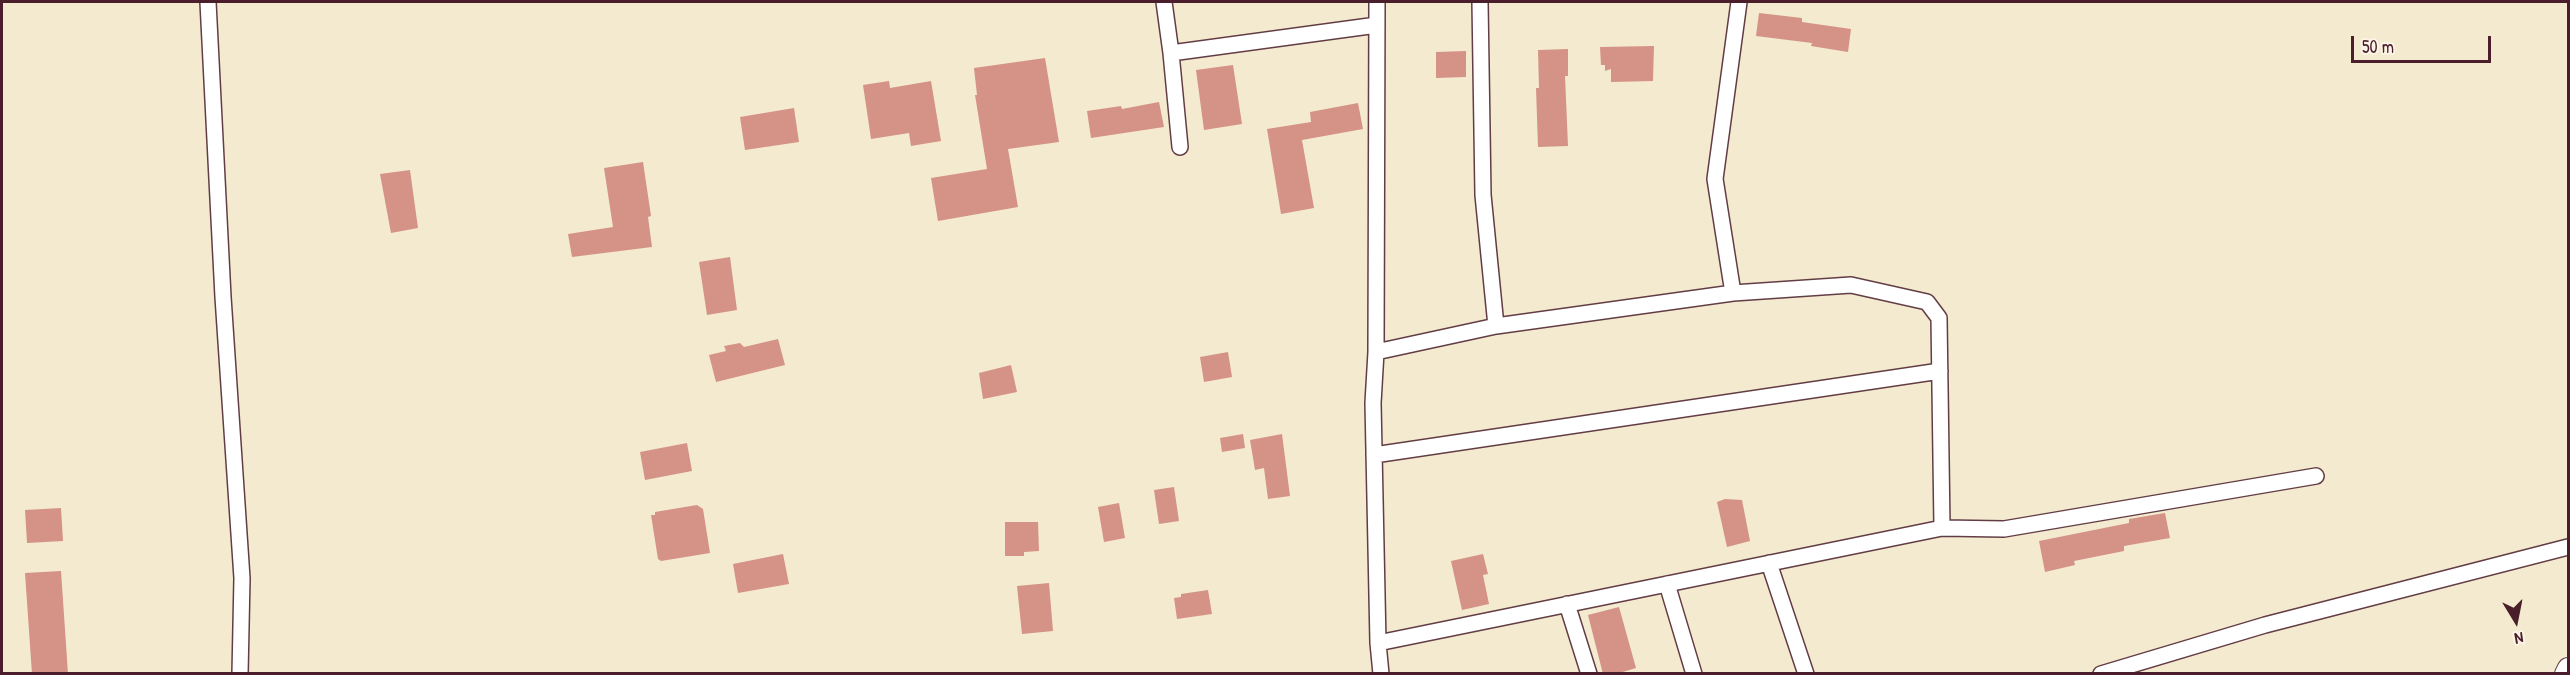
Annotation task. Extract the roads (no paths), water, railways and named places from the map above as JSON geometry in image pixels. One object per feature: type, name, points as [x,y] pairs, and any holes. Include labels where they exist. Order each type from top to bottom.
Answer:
[{"type":"street","points":[[208,2],[223,297],[242,578],[240,674]]},
{"type":"street","points":[[1164,2],[1180,147]]},
{"type":"street","points":[[1377,2],[1376,352],[1373,402],[1378,643],[1381,674]]},
{"type":"street","points":[[1480,2],[1483,195],[1496,326]]},
{"type":"street","points":[[1733,293],[1715,179],[1739,2]]},
{"type":"street","points":[[1171,53],[1377,25]]},
{"type":"street","points":[[1376,352],[1496,326],[1733,293],[1851,285],[1927,302],[1939,318],[1942,528]]},
{"type":"street","points":[[1374,455],[1940,371]]},
{"type":"street","points":[[1378,643],[1942,528],[2004,529],[2316,476]]},
{"type":"street","points":[[2101,674],[2265,625],[2568,547]]},
{"type":"street","points":[[1769,563],[1806,674]]},
{"type":"street","points":[[1667,584],[1694,674]]},
{"type":"street","points":[[1567,604],[1589,674]]},
{"type":"street","points":[[2565,674],[2568,668]]}]
